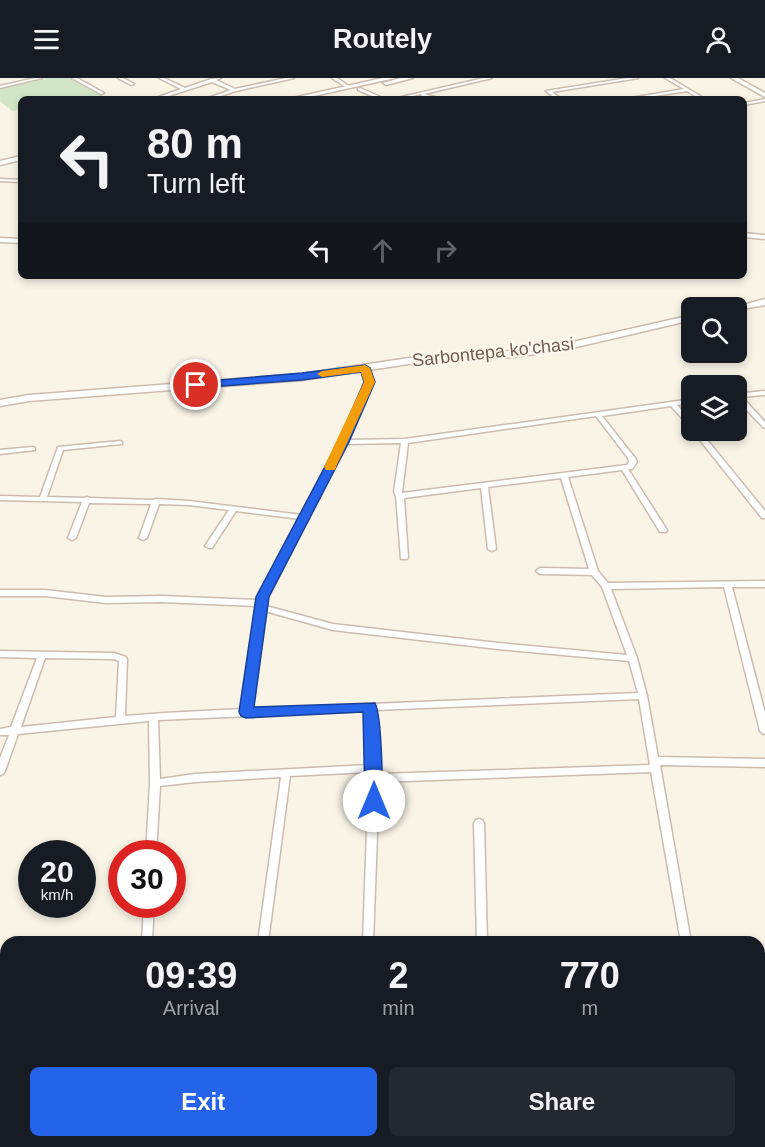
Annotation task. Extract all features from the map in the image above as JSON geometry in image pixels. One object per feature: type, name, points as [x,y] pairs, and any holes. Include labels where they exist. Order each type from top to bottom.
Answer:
[{"type":"street","points":[[10,78],[18,83]]},
{"type":"street","points":[[0,87],[40,78]]},
{"type":"street","points":[[74,78],[102,93]]},
{"type":"street","points":[[120,78],[132,84]]},
{"type":"street","points":[[161,78],[184,89]]},
{"type":"street","points":[[216,96],[292,78]]},
{"type":"street","points":[[334,78],[348,87]]},
{"type":"street","points":[[305,96],[392,78]]},
{"type":"street","points":[[325,96],[410,78]]},
{"type":"street","points":[[416,96],[490,78]]},
{"type":"street","points":[[554,96],[548,91],[636,78]]},
{"type":"street","points":[[667,78],[698,96]]},
{"type":"street","points":[[734,78],[765,96]]},
{"type":"street","points":[[164,96],[214,79],[235,90]]},
{"type":"street","points":[[359,89],[376,96]]},
{"type":"street","points":[[647,96],[688,90]]},
{"type":"street","points":[[423,95],[427,96]]},
{"type":"street","points":[[747,103],[765,100]]},
{"type":"street","points":[[0,165],[18,161]]},
{"type":"street","points":[[0,180],[18,181]]},
{"type":"street","points":[[747,235],[765,237]]},
{"type":"street","points":[[0,240],[18,241]]},
{"type":"street","points":[[747,306],[765,302]]},
{"type":"street","name":"Sarbontepa ko'chasi","points":[[0,403],[29,398],[242,382],[429,358],[515,354],[568,346],[681,320]]},
{"type":"street","points":[[246,712],[261,605],[344,442],[370,382],[365,368]]},
{"type":"street","points":[[747,395],[765,393]]},
{"type":"street","points":[[344,442],[405,441],[681,403]]},
{"type":"street","points":[[673,404],[681,413]]},
{"type":"street","points":[[747,407],[765,426]]},
{"type":"street","points":[[400,496],[624,468],[632,465],[631,458],[598,415]]},
{"type":"street","points":[[404,557],[398,492],[405,441]]},
{"type":"street","points":[[704,441],[765,516]]},
{"type":"street","points":[[43,498],[60,448],[120,443]]},
{"type":"street","points":[[0,452],[33,450]]},
{"type":"street","points":[[624,468],[663,530]]},
{"type":"street","points":[[564,476],[594,572],[606,586],[633,658],[643,696],[685,936]]},
{"type":"street","points":[[484,486],[492,549]]},
{"type":"street","points":[[0,498],[156,501],[304,517]]},
{"type":"street","points":[[72,538],[87,499]]},
{"type":"street","points":[[143,538],[156,501]]},
{"type":"street","points":[[209,546],[234,508]]},
{"type":"street","points":[[540,572],[594,572]]},
{"type":"street","points":[[606,586],[765,584]]},
{"type":"street","points":[[728,586],[765,731]]},
{"type":"street","points":[[0,593],[45,593],[106,600],[162,599],[261,605],[333,627],[498,646],[633,658]]},
{"type":"street","points":[[0,654],[114,656],[123,659],[120,720]]},
{"type":"street","points":[[0,771],[42,655]]},
{"type":"street","points":[[0,732],[153,717],[643,696]]},
{"type":"street","points":[[368,936],[374,773],[370,707]]},
{"type":"street","points":[[153,717],[155,783],[153,840]]},
{"type":"street","points":[[155,783],[286,772],[374,773],[655,764],[765,763]]},
{"type":"street","points":[[264,936],[286,772]]},
{"type":"street","points":[[479,823],[482,936]]},
{"type":"street","points":[[147,936],[148,918]]},
{"type":"green space","points":[[47,78],[69,78],[103,96],[18,96],[18,110],[12,111],[0,101],[0,89]]},
{"type":"slow traffic","points":[[322,374],[365,368],[370,382],[344,442],[330,467]]},
{"type":"route","points":[[196,385],[365,368],[370,382],[344,442],[263,597],[246,712],[370,707],[374,801]]}]
